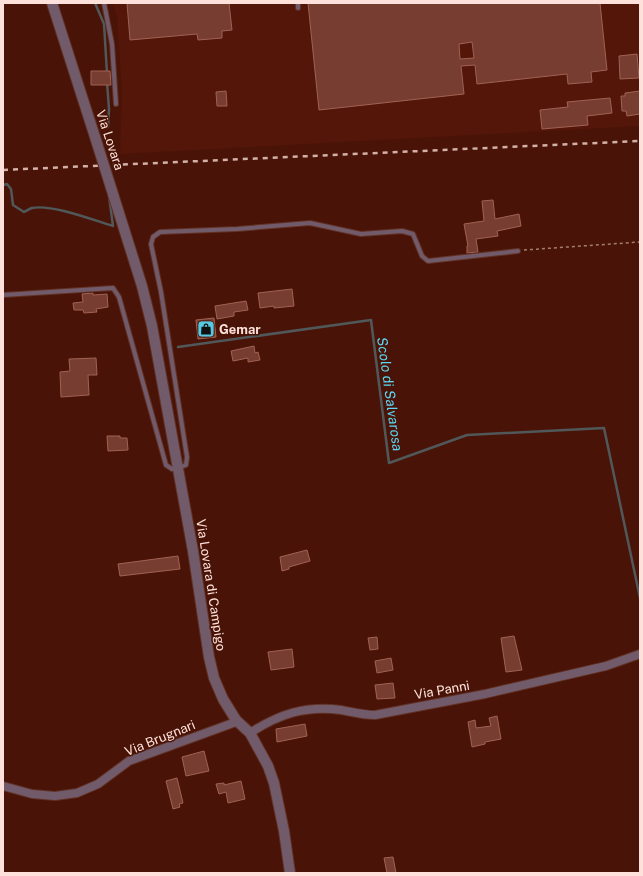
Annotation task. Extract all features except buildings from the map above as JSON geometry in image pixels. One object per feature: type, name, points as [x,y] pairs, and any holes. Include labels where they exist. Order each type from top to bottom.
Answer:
[{"type":"street","name":"Via Lovara","points":[[52,3],[142,286]]},
{"type":"street","name":"Via Lovara di Campigo","points":[[142,286],[155,339],[209,657],[214,678],[223,698],[236,720],[250,733],[268,766],[274,783],[284,831],[290,873]]},
{"type":"street","name":"Via Panni","points":[[250,733],[282,715],[303,710],[321,708],[375,715],[493,693],[606,666],[640,654]]},
{"type":"street","name":"Via Brugnari","points":[[3,786],[32,794],[55,796],[77,793],[98,784],[129,761],[233,723],[236,720]]},
{"type":"lane","name":"Via Lovara","points":[[104,3],[112,44],[116,104]]},
{"type":"lane","points":[[298,3],[298,8]]},
{"type":"lane","points":[[3,295],[112,288],[119,297],[166,465],[172,469],[186,465],[187,457],[161,292],[151,244],[153,237],[160,232],[237,229],[310,223],[361,234],[402,231],[413,234],[422,256],[428,261],[518,251]]},
{"type":"path","points":[[518,251],[640,242]]},
{"type":"shaded area","points":[[112,3],[640,3],[640,126],[120,154],[122,91],[117,17]]},
{"type":"waterway","points":[[95,3],[104,24],[107,73]]},
{"type":"waterway","points":[[107,82],[109,109],[108,127]]},
{"type":"waterway","name":"Scolo di Salvarosa","points":[[3,185],[7,184],[11,189],[13,205],[24,212],[32,208],[50,208],[72,213],[113,226],[109,196]]},
{"type":"waterway","name":"Scolo di Salvarosa","points":[[178,347],[371,320],[389,463],[467,435],[604,428],[640,598]]},
{"type":"railway","points":[[3,170],[640,141]]},
{"type":"place","name":"Gemar","points":[[206,329]]}]
